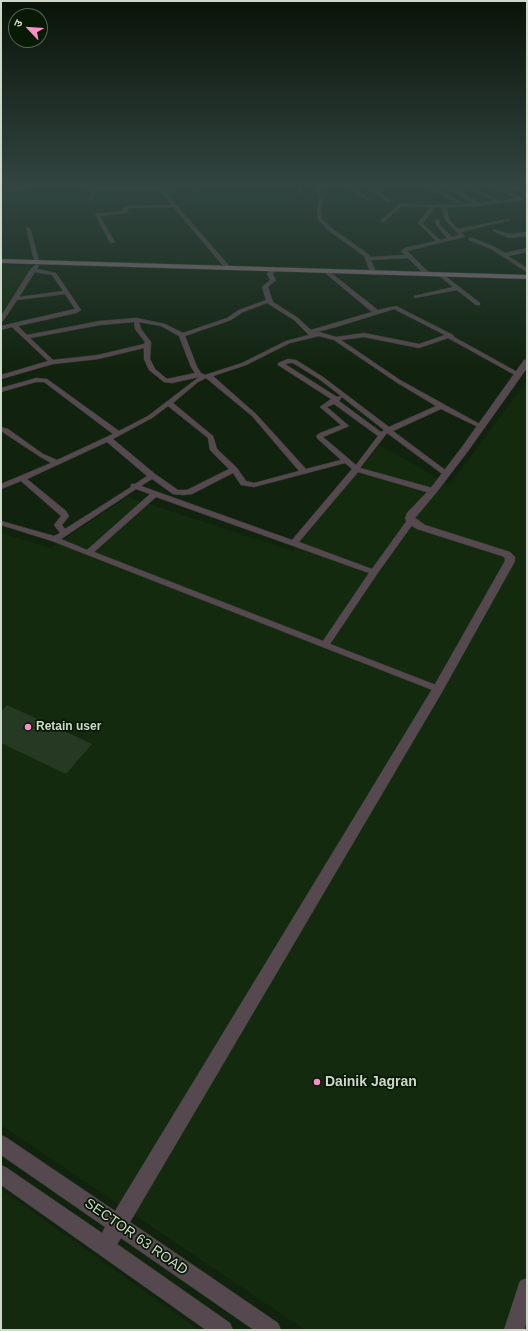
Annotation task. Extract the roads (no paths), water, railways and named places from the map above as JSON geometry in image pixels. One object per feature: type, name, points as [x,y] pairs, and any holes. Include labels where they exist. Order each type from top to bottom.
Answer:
[{"type":"main road","points":[[1,260],[372,270],[527,277]]},
{"type":"main road","points":[[227,267],[426,273],[527,271]]},
{"type":"street","points":[[1,320],[33,270],[37,261],[33,248]]},
{"type":"street","points":[[210,248],[227,267]]},
{"type":"street","points":[[357,248],[368,259],[372,270]]},
{"type":"street","points":[[409,248],[405,249],[404,251],[426,273]]},
{"type":"street","points":[[491,248],[504,254],[527,271]]},
{"type":"street","points":[[504,254],[527,250]]},
{"type":"street","points":[[368,259],[408,256]]},
{"type":"street","points":[[273,269],[270,274],[273,280],[265,287],[269,301],[273,306],[296,319],[310,333],[323,334],[336,339],[398,381],[440,406],[482,427]]},
{"type":"street","points":[[1,328],[77,311],[78,309],[67,292],[52,273],[33,270]]},
{"type":"street","points":[[326,270],[376,312]]},
{"type":"street","points":[[440,274],[478,304]]},
{"type":"street","points":[[416,297],[457,288]]},
{"type":"street","points":[[14,299],[67,292]]},
{"type":"street","points":[[182,335],[237,316],[241,311],[269,301]]},
{"type":"street","points":[[136,320],[138,329],[148,342],[147,359],[152,370],[160,378],[166,381],[204,376],[244,364],[288,342],[310,333],[394,307],[451,336],[517,374]]},
{"type":"street","points":[[25,337],[80,326],[136,320],[163,325],[182,335],[194,367],[254,415],[304,472]]},
{"type":"street","points":[[13,325],[52,362]]},
{"type":"street","points":[[336,339],[364,335],[419,346],[445,336],[451,336]]},
{"type":"street","points":[[1,378],[52,362],[98,357],[147,345]]},
{"type":"street","points":[[381,435],[335,400],[280,364],[288,360],[297,363],[389,429],[446,474]]},
{"type":"street","points":[[325,645],[374,572],[411,521],[411,515],[433,492],[482,427],[517,374],[527,362]]},
{"type":"street","points":[[1,487],[57,463],[150,417],[204,376]]},
{"type":"street","points":[[1,390],[36,380],[46,380],[118,434]]},
{"type":"street","points":[[344,396],[323,407],[346,426],[322,434],[320,438],[356,469],[433,492]]},
{"type":"street","points":[[169,403],[211,437],[214,450],[234,470],[244,483],[249,485],[254,485],[346,461]]},
{"type":"street","points":[[294,543],[356,469],[381,435],[389,429],[440,406]]},
{"type":"street","points":[[1,428],[36,452],[57,463]]},
{"type":"street","points":[[108,439],[152,476],[176,492],[189,492],[234,470]]},
{"type":"street","points":[[55,539],[134,486],[152,476]]},
{"type":"street","points":[[22,478],[63,513],[65,516],[58,525],[64,533]]},
{"type":"street","points":[[134,486],[374,572]]},
{"type":"street","points":[[88,554],[155,494]]},
{"type":"street","points":[[104,1246],[438,689],[510,559],[506,554],[421,527],[411,521]]},
{"type":"street","points":[[1,523],[55,539],[88,554],[438,689]]},
{"type":"street","name":"SECTOR 63 ROAD","points":[[1,1144],[271,1330]]},
{"type":"street","name":"SECTOR 63 ROAD","points":[[1,1174],[223,1330]]},
{"type":"street","points":[[514,1330],[527,1288]]},
{"type":"place","name":"Retain user","points":[[28,727]]},
{"type":"place","name":"Dainik Jagran","points":[[317,1082]]}]
